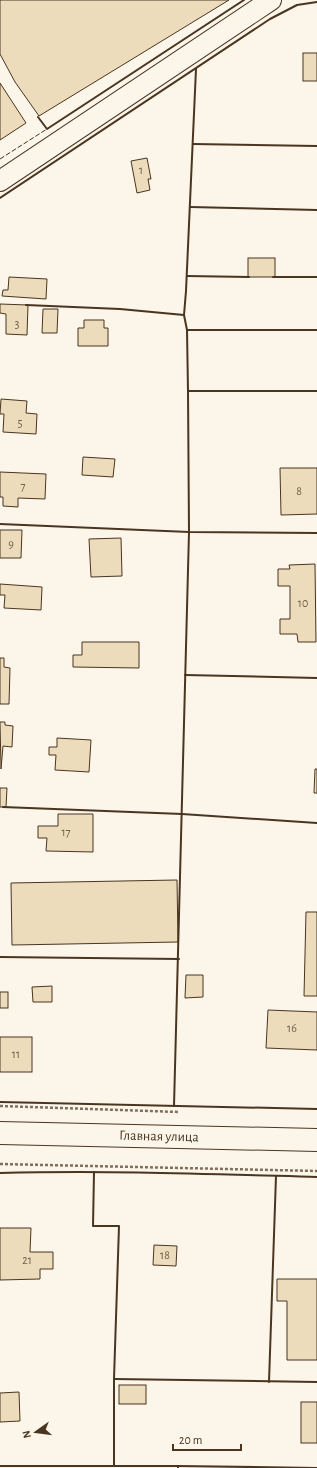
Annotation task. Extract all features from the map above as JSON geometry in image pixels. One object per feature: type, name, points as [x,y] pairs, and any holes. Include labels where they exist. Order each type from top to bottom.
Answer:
[{"type":"street","points":[[0,181],[271,0]]},
{"type":"street","name":"Главная улица","points":[[0,1133],[317,1140]]},
{"type":"path","points":[[0,1106],[182,1112]]},
{"type":"path","points":[[0,1164],[317,1171]]},
{"type":"building","points":[[0,0],[229,0],[39,116],[15,82],[0,54]]},
{"type":"building","points":[[303,53],[317,53],[317,81],[303,81]]},
{"type":"building","points":[[0,83],[26,123],[0,140]]},
{"type":"building","points":[[147,158],[151,179],[148,179],[150,190],[137,193],[131,161]]},
{"type":"building","points":[[248,258],[275,258],[275,277],[248,277]]},
{"type":"building","points":[[9,277],[47,279],[46,299],[2,296],[3,290],[8,290]]},
{"type":"building","points":[[0,304],[28,305],[27,335],[6,334],[6,314],[0,313]]},
{"type":"building","points":[[43,309],[58,309],[57,333],[42,333]]},
{"type":"building","points":[[84,320],[104,320],[104,328],[108,328],[108,346],[78,346],[78,328],[84,328]]},
{"type":"building","points":[[1,399],[27,401],[26,413],[37,414],[36,434],[3,432],[4,414],[0,414]]},
{"type":"building","points":[[83,457],[115,459],[113,477],[82,475]]},
{"type":"building","points":[[280,468],[317,468],[317,514],[281,515]]},
{"type":"building","points":[[0,472],[46,474],[45,499],[18,498],[18,507],[3,506],[3,497],[0,497]]},
{"type":"building","points":[[0,530],[22,530],[21,558],[0,558]]},
{"type":"building","points":[[121,538],[122,576],[91,577],[89,539]]},
{"type":"building","points":[[315,564],[316,642],[298,642],[297,634],[280,634],[280,619],[290,619],[290,586],[278,586],[278,569],[290,569],[289,565]]},
{"type":"building","points":[[0,584],[42,587],[41,610],[4,608],[5,595],[0,595]]},
{"type":"building","points":[[82,642],[139,642],[139,668],[73,667],[73,655],[82,655]]},
{"type":"building","points":[[0,658],[4,658],[4,667],[10,668],[9,704],[0,704]]},
{"type":"building","points":[[0,722],[5,722],[5,725],[13,726],[12,747],[3,746],[1,769]]},
{"type":"building","points":[[57,738],[91,740],[89,772],[55,770],[56,755],[49,755],[49,747],[57,747]]},
{"type":"building","points":[[315,769],[317,769],[317,793],[314,793]]},
{"type":"building","points":[[0,788],[7,788],[6,807],[0,807]]},
{"type":"building","points":[[58,814],[93,814],[93,852],[46,851],[47,838],[38,838],[38,826],[58,826]]},
{"type":"building","points":[[177,880],[178,942],[12,945],[11,883]]},
{"type":"building","points":[[306,912],[317,912],[317,996],[304,996]]},
{"type":"building","points":[[186,975],[203,975],[203,997],[185,998]]},
{"type":"building","points":[[52,986],[52,1002],[33,1002],[32,987]]},
{"type":"building","points":[[0,992],[8,992],[8,1008],[0,1008]]},
{"type":"building","points":[[268,1010],[317,1012],[317,1050],[266,1048]]},
{"type":"building","points":[[0,1037],[32,1037],[32,1072],[0,1072]]},
{"type":"building","points":[[0,1228],[31,1228],[30,1252],[53,1252],[53,1269],[40,1269],[40,1279],[0,1280]]},
{"type":"building","points":[[154,1245],[177,1246],[176,1266],[153,1265]]},
{"type":"building","points":[[277,1279],[317,1279],[317,1360],[287,1360],[287,1301],[277,1301]]},
{"type":"building","points":[[119,1385],[146,1385],[146,1404],[119,1404]]},
{"type":"building","points":[[19,1392],[20,1421],[0,1422],[0,1393]]},
{"type":"building","points":[[301,1402],[317,1402],[317,1443],[301,1443]]},
{"type":"fence","points":[[0,159],[47,129]]},
{"type":"wall","points":[[38,117],[47,129],[244,0]]},
{"type":"wall","points":[[0,198],[270,19],[297,5],[317,2]]},
{"type":"wall","points":[[174,1106],[189,532],[187,330],[184,315],[196,69]]},
{"type":"wall","points":[[193,144],[317,146]]},
{"type":"wall","points":[[190,207],[317,210]]},
{"type":"wall","points":[[187,276],[249,277]]},
{"type":"wall","points":[[273,277],[317,277]]},
{"type":"wall","points":[[26,305],[120,309],[184,315]]},
{"type":"wall","points":[[187,330],[317,330]]},
{"type":"wall","points":[[188,391],[317,391]]},
{"type":"wall","points":[[0,524],[189,532],[317,533]]},
{"type":"wall","points":[[185,675],[317,678]]},
{"type":"wall","points":[[3,807],[182,814],[317,823]]},
{"type":"wall","points":[[0,957],[179,959]]},
{"type":"wall","points":[[0,1102],[317,1109]]},
{"type":"wall","points":[[94,1172],[93,1226],[119,1226],[114,1379],[114,1466],[178,1466],[178,1468]]},
{"type":"wall","points":[[0,1173],[119,1172],[317,1177]]},
{"type":"wall","points":[[269,1382],[276,1176]]},
{"type":"wall","points":[[114,1379],[317,1382]]},
{"type":"wall","points":[[0,1466],[114,1466]]},
{"type":"wall","points":[[178,1466],[317,1468]]}]
